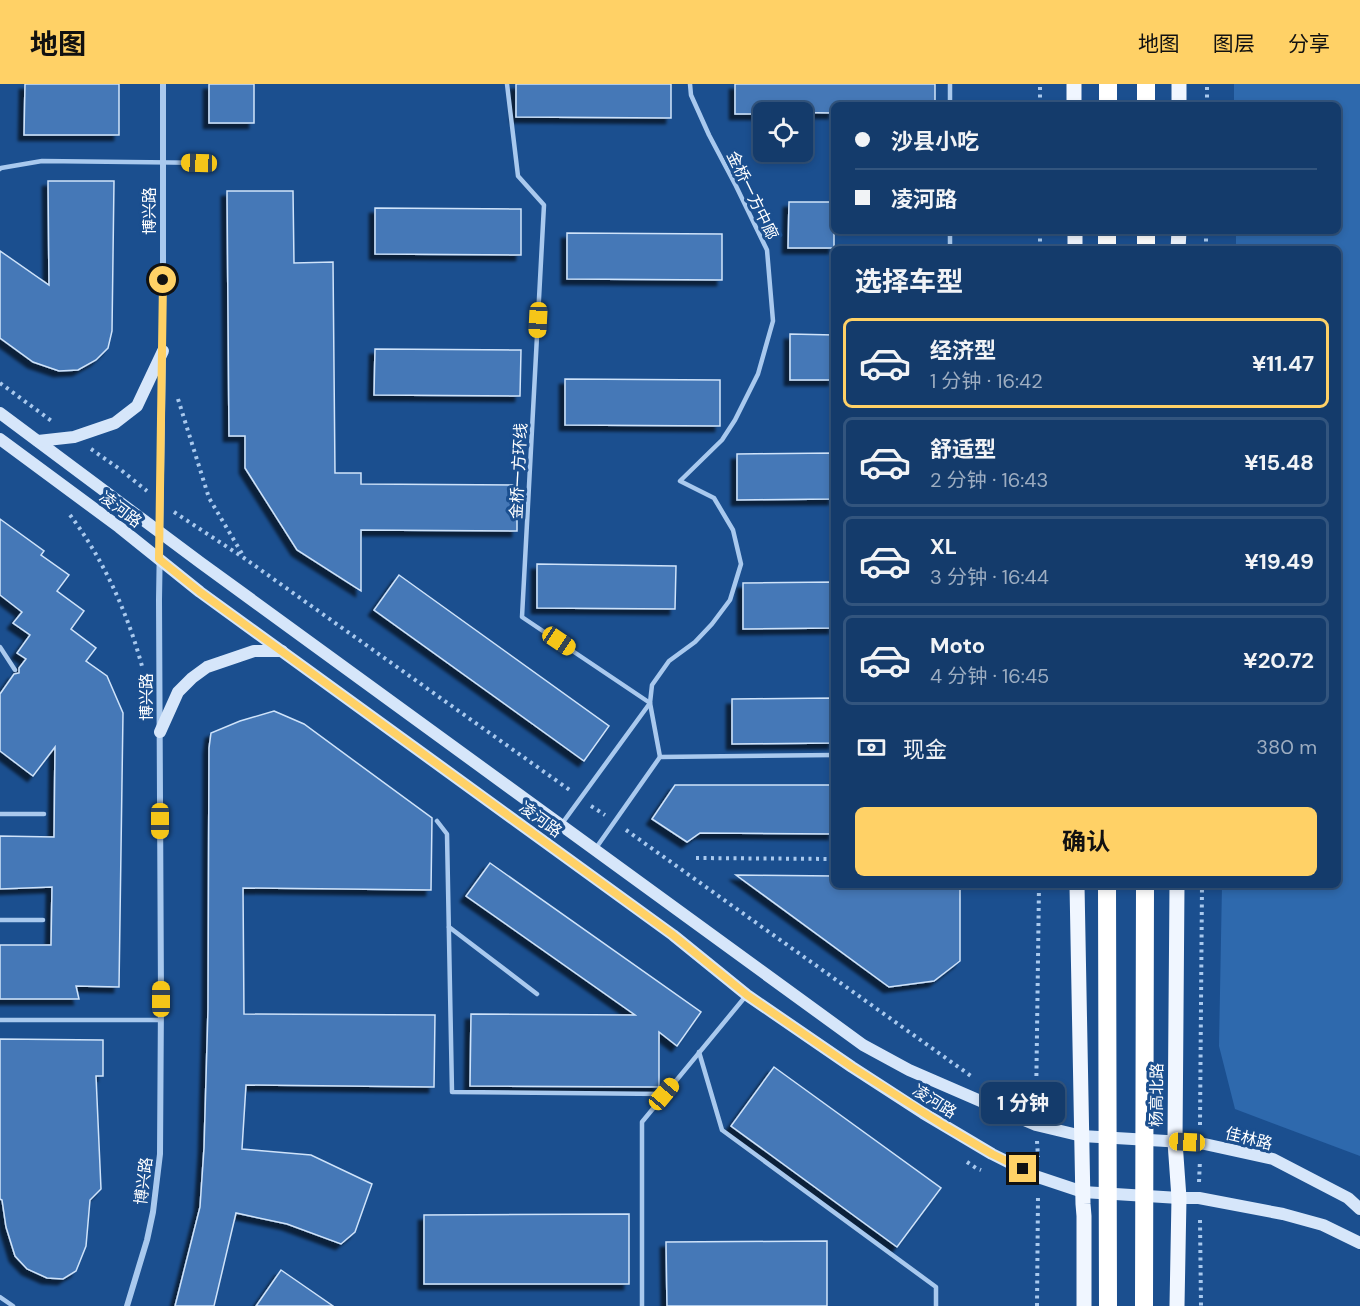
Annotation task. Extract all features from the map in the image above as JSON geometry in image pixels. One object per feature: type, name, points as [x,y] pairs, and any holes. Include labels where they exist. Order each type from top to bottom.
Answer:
[{"type":"highway","points":[[1108,84],[1108,102]]},
{"type":"highway","points":[[1146,84],[1146,102]]},
{"type":"highway","points":[[1107,888],[1108,1306]]},
{"type":"highway","name":"杨高北路","points":[[1144,888],[1144,1306]]},
{"type":"main road","points":[[1074,84],[1074,102]]},
{"type":"main road","points":[[1179,84],[1179,102]]},
{"type":"main road","points":[[1077,888],[1084,1306]]},
{"type":"main road","name":"杨高北路","points":[[1177,888],[1175,1142],[1179,1198],[1177,1306]]},
{"type":"street","name":"博兴路","points":[[129,1305],[153,1212],[158,1180],[160,1137],[159,531],[163,351],[163,84]]},
{"type":"street","points":[[38,441],[74,437],[115,423],[137,406],[163,351]]},
{"type":"street","name":"凌河路","points":[[0,413],[863,1045],[909,1070],[1036,1125],[1082,1136]]},
{"type":"street","name":"凌河路","points":[[0,439],[119,527],[200,592],[673,935],[747,995],[852,1067],[992,1154],[1038,1177],[1083,1192]]},
{"type":"street","points":[[160,732],[178,692],[192,678],[207,668],[254,651],[282,651]]},
{"type":"street","name":"佳林路","points":[[1082,1136],[1200,1143],[1272,1159],[1348,1198],[1360,1209]]},
{"type":"street","points":[[1083,1192],[1199,1198],[1283,1214],[1323,1225],[1360,1243]]},
{"type":"lane","name":"金桥一方环线","points":[[507,84],[518,176],[543,205],[522,617],[650,703]]},
{"type":"lane","name":"金桥一方中廊","points":[[650,703],[652,685],[669,661],[695,642],[730,600],[741,564],[733,530],[714,498],[680,481],[722,440],[735,420],[758,374],[773,321],[766,250],[709,135],[691,95],[690,84]]},
{"type":"lane","points":[[950,84],[950,102]]},
{"type":"lane","points":[[0,169],[42,161],[215,163]]},
{"type":"lane","points":[[0,647],[15,670]]},
{"type":"lane","points":[[594,849],[660,757],[650,703]]},
{"type":"lane","points":[[561,826],[650,703]]},
{"type":"lane","points":[[660,757],[831,755]]},
{"type":"lane","points":[[0,814],[44,814]]},
{"type":"lane","points":[[436,821],[447,834],[452,1092],[664,1094]]},
{"type":"lane","points":[[0,920],[43,920]]},
{"type":"lane","points":[[449,927],[537,994]]},
{"type":"lane","points":[[642,1306],[642,1122],[747,995]]},
{"type":"lane","points":[[0,1020],[161,1020]]},
{"type":"lane","points":[[699,1052],[722,1130],[936,1287],[936,1306]]},
{"type":"lane","points":[[0,1297],[13,1306]]},
{"type":"path","points":[[1040,102],[1041,84]]},
{"type":"path","points":[[1207,84],[1207,102]]},
{"type":"path","points":[[0,383],[74,437]]},
{"type":"path","points":[[177,396],[209,498],[244,558]]},
{"type":"path","points":[[70,514],[83,532],[120,601],[136,643],[145,677]]},
{"type":"path","points":[[696,858],[831,859]]},
{"type":"path","points":[[1037,1306],[1036,1125],[1039,888]]},
{"type":"path","points":[[1201,1306],[1199,1198],[1202,888]]},
{"type":"shaded area","points":[[1234,84],[1360,84],[1360,1156],[1235,1109],[1219,1046],[1222,888],[1341,888],[1341,246],[1236,246],[1236,234],[1341,234],[1341,102],[1234,102]]},
{"type":"building","points":[[25,84],[119,84],[119,135],[24,135]]},
{"type":"building","points":[[209,84],[254,84],[254,123],[209,123]]},
{"type":"building","points":[[516,84],[671,84],[671,118],[516,117]]},
{"type":"building","points":[[735,84],[935,84],[935,102],[831,102],[831,113],[813,113],[813,102],[753,102],[753,114],[735,114]]},
{"type":"building","points":[[48,181],[114,181],[112,331],[108,348],[96,360],[78,370],[59,371],[33,362],[0,338],[0,251],[49,285]]},
{"type":"building","points":[[227,191],[293,191],[294,263],[333,262],[335,473],[361,473],[361,484],[517,485],[517,531],[361,530],[361,591],[297,550],[245,468],[245,436],[229,436]]},
{"type":"building","points":[[789,202],[831,202],[831,234],[834,234],[834,246],[831,248],[788,248]]},
{"type":"building","points":[[375,208],[521,209],[521,255],[375,254]]},
{"type":"building","points":[[567,233],[722,234],[722,280],[567,279]]},
{"type":"building","points":[[790,334],[831,335],[831,380],[790,380]]},
{"type":"building","points":[[375,349],[521,350],[520,396],[374,395]]},
{"type":"building","points":[[565,379],[720,380],[720,426],[565,425]]},
{"type":"building","points":[[831,453],[831,499],[737,500],[737,454]]},
{"type":"building","points":[[0,519],[44,551],[41,555],[69,575],[57,591],[84,611],[71,629],[96,648],[86,661],[107,676],[123,713],[119,987],[76,986],[79,999],[0,999],[0,945],[51,945],[52,887],[0,889],[0,836],[54,837],[55,747],[33,776],[0,751],[0,694],[14,674],[19,673],[19,668],[26,659],[17,653],[30,635],[13,623],[22,612],[0,595]]},
{"type":"building","points":[[537,564],[676,566],[675,609],[537,608]]},
{"type":"building","points":[[399,575],[609,726],[584,761],[374,610]]},
{"type":"building","points":[[831,582],[831,628],[743,629],[743,583]]},
{"type":"building","points":[[831,698],[831,743],[732,744],[732,699]]},
{"type":"building","points":[[274,711],[304,724],[432,818],[431,890],[243,888],[244,1014],[435,1015],[434,1087],[246,1085],[242,1149],[311,1155],[372,1184],[355,1232],[341,1244],[287,1224],[236,1213],[214,1306],[175,1306],[200,1207],[204,1148],[211,733]]},
{"type":"building","points":[[675,785],[831,785],[831,834],[700,833],[687,842],[652,819]]},
{"type":"building","points":[[490,863],[701,1012],[677,1046],[659,1032],[659,1087],[470,1086],[471,1014],[635,1015],[466,896]]},
{"type":"building","points":[[736,875],[831,876],[831,888],[960,888],[960,961],[934,981],[889,987]]},
{"type":"building","points":[[0,1039],[103,1040],[103,1076],[96,1076],[101,1189],[90,1200],[86,1246],[76,1271],[63,1279],[47,1278],[27,1269],[15,1256],[6,1227],[0,1199]]},
{"type":"building","points":[[774,1067],[941,1188],[897,1247],[731,1126]]},
{"type":"building","points":[[629,1214],[629,1284],[424,1284],[424,1215]]},
{"type":"building","points":[[827,1241],[827,1306],[667,1306],[666,1242]]},
{"type":"building","points":[[281,1270],[333,1306],[256,1306]]},
{"type":"route","points":[[163,280],[159,559],[200,592],[673,935],[747,995],[923,1113],[992,1154],[1023,1169]]}]
